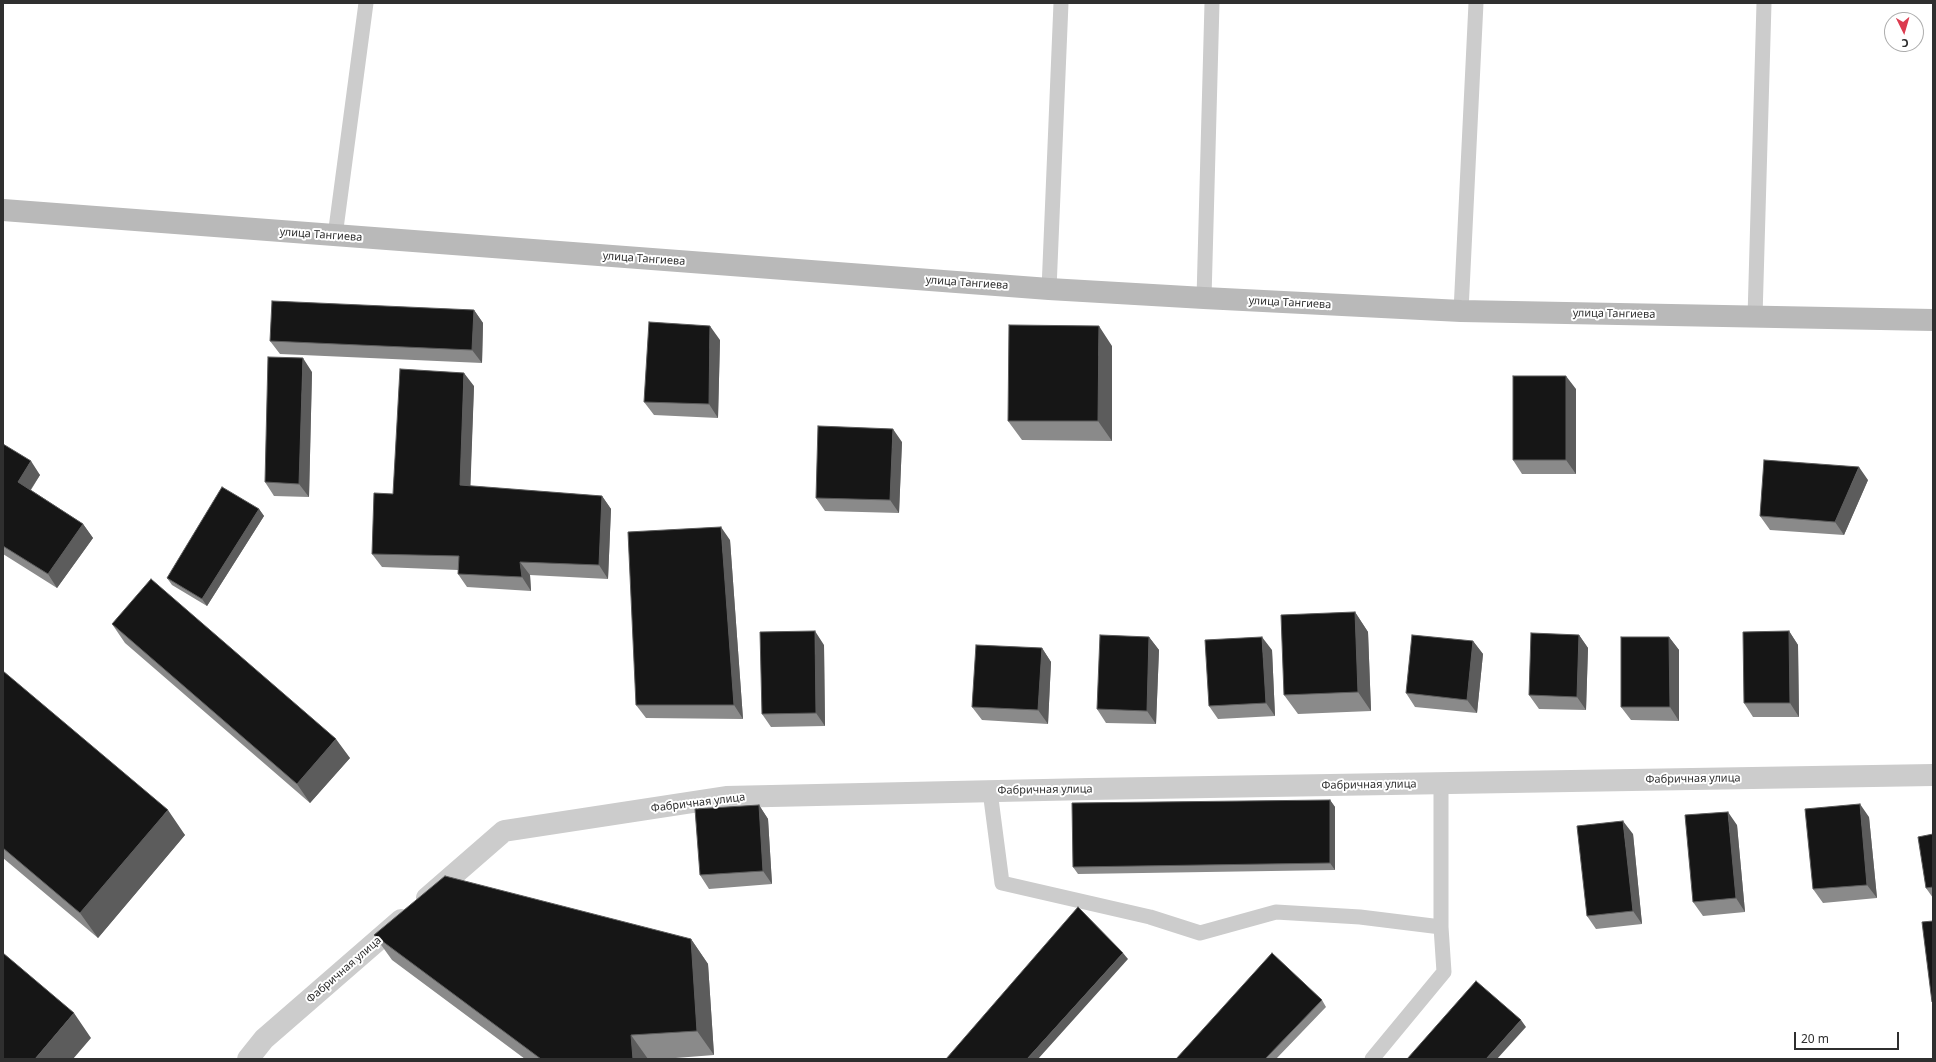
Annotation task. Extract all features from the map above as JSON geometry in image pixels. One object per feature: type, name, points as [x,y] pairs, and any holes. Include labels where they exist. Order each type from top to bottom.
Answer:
[{"type":"main road","name":"улица Тангиева","points":[[3,210],[1049,289],[1204,298],[1461,311],[1933,320]]},
{"type":"street","name":"Фабричная улица","points":[[248,1059],[264,1039],[504,830],[726,797],[1933,775]]},
{"type":"lane","points":[[335,236],[366,3]]},
{"type":"lane","points":[[1049,289],[1061,3]]},
{"type":"lane","points":[[1204,298],[1212,3]]},
{"type":"lane","points":[[1461,311],[1476,3]]},
{"type":"lane","points":[[1755,317],[1764,3]]},
{"type":"lane","points":[[1372,1059],[1444,972],[1441,927],[1441,784]]},
{"type":"lane","points":[[990,791],[1002,883],[1150,917],[1200,933],[1276,912],[1360,917],[1441,927]]},
{"type":"building","points":[[272,301],[474,310],[472,350],[270,341]]},
{"type":"building","points":[[649,322],[710,326],[709,404],[644,402]]},
{"type":"building","points":[[1009,325],[1099,326],[1098,421],[1008,421]]},
{"type":"building","points":[[268,357],[303,358],[299,484],[265,482]]},
{"type":"building","points":[[400,369],[464,373],[460,485],[602,496],[599,565],[520,562],[522,577],[458,574],[459,556],[372,554],[374,493],[393,494]]},
{"type":"building","points":[[1513,376],[1566,376],[1566,460],[1513,460]]},
{"type":"building","points":[[818,426],[893,429],[890,500],[816,498]]},
{"type":"building","points":[[3,444],[31,461],[18,482],[83,524],[48,574],[3,546]]},
{"type":"building","points":[[1764,460],[1859,467],[1835,522],[1760,516]]},
{"type":"building","points":[[222,487],[259,509],[202,599],[167,578]]},
{"type":"building","points":[[721,527],[734,705],[636,705],[628,532]]},
{"type":"building","points":[[151,579],[336,739],[297,784],[112,624]]},
{"type":"building","points":[[1355,612],[1358,692],[1284,695],[1281,615]]},
{"type":"building","points":[[815,631],[816,713],[762,714],[760,632]]},
{"type":"building","points":[[1789,631],[1790,703],[1744,703],[1743,632]]},
{"type":"building","points":[[1531,633],[1579,635],[1577,697],[1529,695]]},
{"type":"building","points":[[1100,635],[1149,637],[1147,711],[1097,709]]},
{"type":"building","points":[[1412,635],[1473,641],[1467,700],[1406,693]]},
{"type":"building","points":[[1262,637],[1266,703],[1209,706],[1205,640]]},
{"type":"building","points":[[1621,637],[1669,637],[1670,707],[1621,707]]},
{"type":"building","points":[[976,645],[1042,648],[1038,710],[972,707]]},
{"type":"building","points":[[3,671],[168,810],[80,913],[3,848]]},
{"type":"building","points":[[1330,800],[1330,863],[1073,867],[1072,803]]},
{"type":"building","points":[[1860,804],[1867,885],[1813,889],[1805,809]]},
{"type":"building","points":[[759,805],[763,871],[700,875],[695,809]]},
{"type":"building","points":[[1728,812],[1736,898],[1693,902],[1685,815]]},
{"type":"building","points":[[1623,821],[1633,911],[1587,916],[1577,826]]},
{"type":"building","points":[[1933,834],[1933,887],[1926,888],[1918,837]]},
{"type":"building","points":[[445,876],[691,939],[697,1031],[631,1035],[633,1059],[541,1059],[374,935]]},
{"type":"building","points":[[1078,907],[1123,953],[1027,1059],[946,1059]]},
{"type":"building","points":[[1933,921],[1933,1002],[1932,1002],[1922,922]]},
{"type":"building","points":[[3,953],[74,1013],[35,1059],[3,1059]]},
{"type":"building","points":[[1272,953],[1322,1000],[1265,1059],[1176,1059]]},
{"type":"building","points":[[1476,981],[1521,1020],[1486,1059],[1407,1059]]}]
